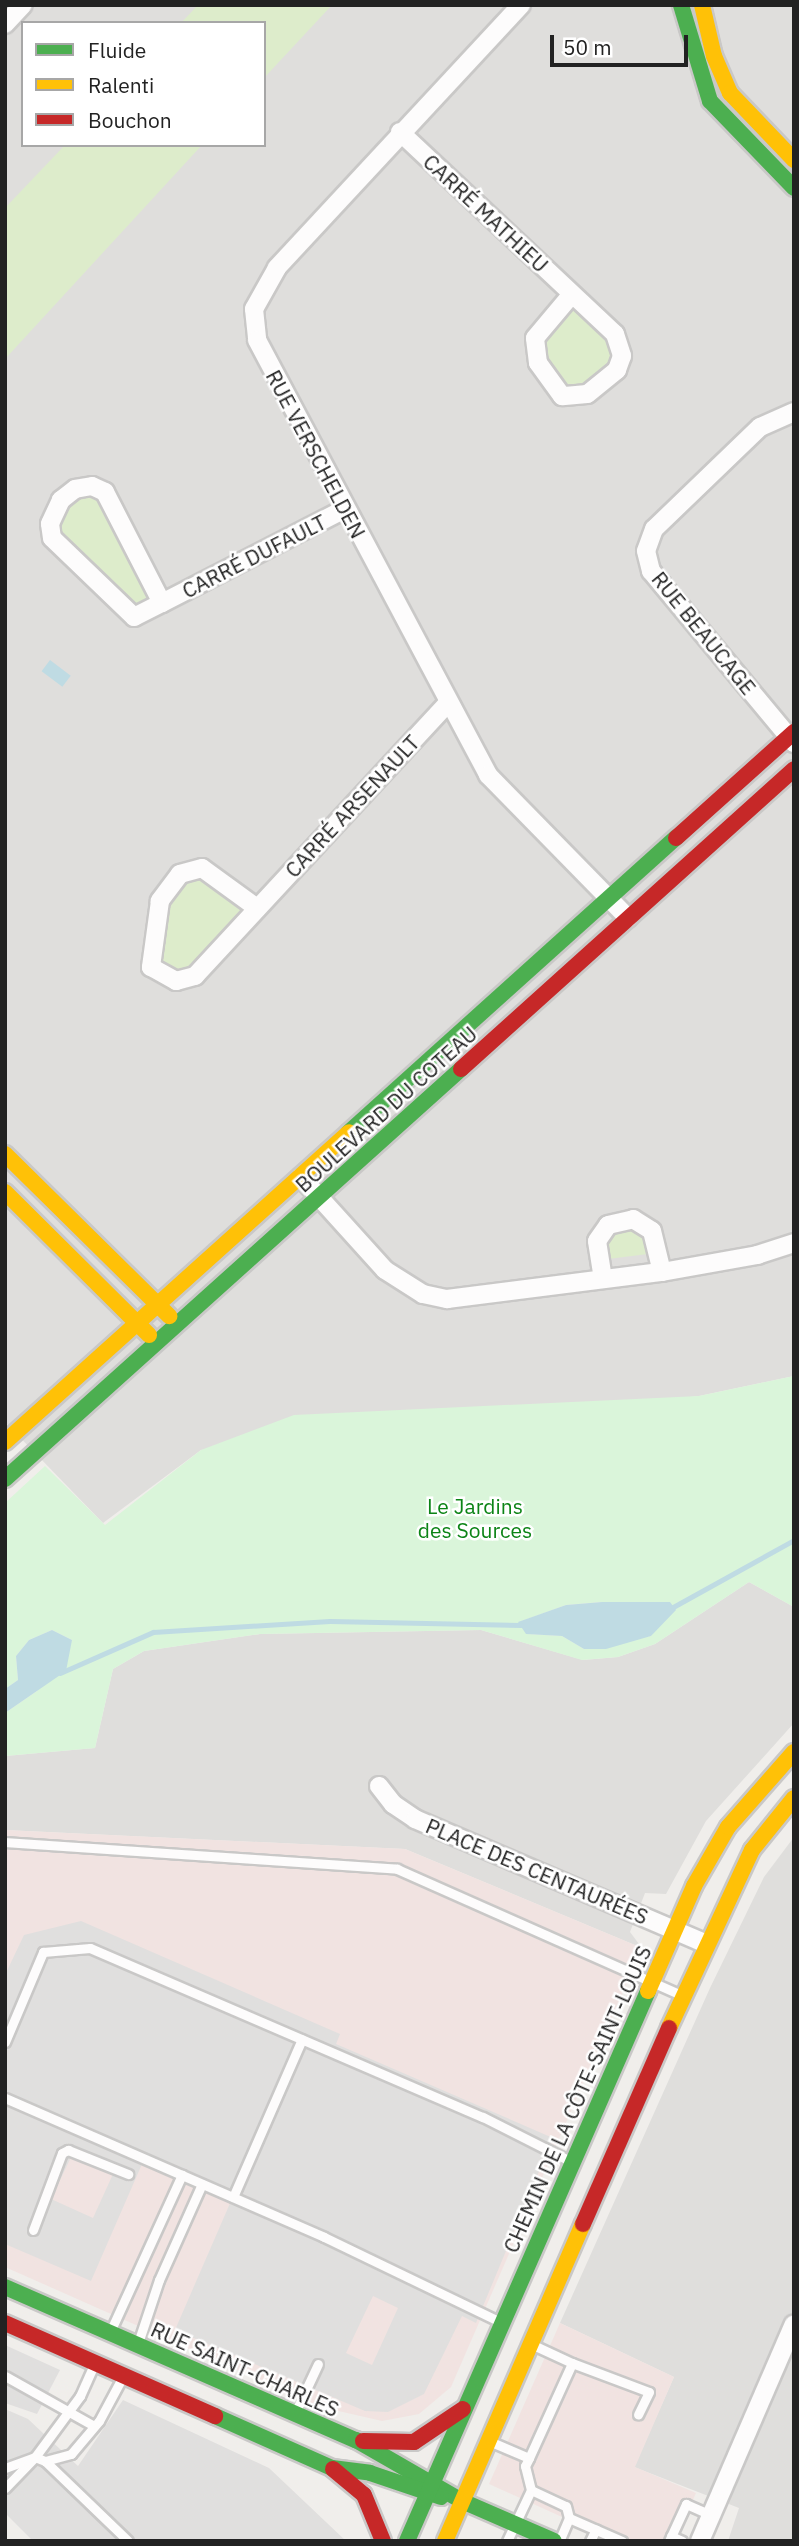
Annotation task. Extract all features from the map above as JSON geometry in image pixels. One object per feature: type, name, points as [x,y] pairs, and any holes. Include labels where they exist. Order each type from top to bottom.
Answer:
[{"type":"street","points":[[5,24],[23,5]]},
{"type":"street","name":"RUE VERSCHELDEN","points":[[521,5],[400,132],[277,268],[254,309],[257,340],[447,704],[488,775],[628,918]]},
{"type":"street","points":[[681,5],[710,101],[794,188]]},
{"type":"street","points":[[702,5],[714,56],[730,93],[794,160]]},
{"type":"street","name":"CARRÉ MATHIEU","points":[[400,132],[615,334],[622,356],[617,370],[587,394],[562,396],[538,363],[535,338],[572,294]]},
{"type":"street","name":"RUE BEAUCAGE","points":[[792,737],[651,570],[646,551],[654,529],[760,427],[794,412]]},
{"type":"street","name":"CARRÉ DUFAULT","points":[[162,603],[105,492],[92,486],[75,489],[61,500],[50,524],[52,538],[134,617],[162,603],[345,509]]},
{"type":"street","name":"CARRÉ ARSENAULT","points":[[257,908],[202,869],[180,874],[160,901],[151,967],[176,981],[195,976],[447,704]]},
{"type":"street","name":"BOULEVARD DU COTEAU","points":[[5,1442],[792,737]]},
{"type":"street","name":"BOULEVARD DU COTEAU","points":[[5,1479],[794,769]]},
{"type":"street","points":[[5,1154],[177,1325]]},
{"type":"street","points":[[301,1177],[385,1270],[423,1294],[447,1299],[662,1272],[757,1255],[794,1243]]},
{"type":"street","points":[[5,1192],[157,1343]]},
{"type":"street","points":[[603,1279],[597,1241],[608,1225],[633,1219],[652,1231],[662,1272]]},
{"type":"street","name":"CHEMIN DE LA CÔTE-SAINT-LOUIS","points":[[407,2541],[674,1930],[728,1827],[794,1752]]},
{"type":"street","name":"PLACE DES CENTAURÉES","points":[[379,1786],[393,1804],[415,1819],[705,1943]]},
{"type":"street","points":[[445,2541],[705,1943],[747,1858],[794,1798]]},
{"type":"street","points":[[573,2163],[604,2175]]},
{"type":"street","name":"RUE SAINT-CHARLES","points":[[5,2287],[356,2440],[430,2489]]},
{"type":"street","name":"RUE SAINT-CHARLES","points":[[5,2323],[332,2468],[370,2473],[430,2489],[556,2541]]},
{"type":"street","points":[[700,2541],[794,2324]]},
{"type":"street","points":[[96,2362],[110,2332]]},
{"type":"street","points":[[124,2375],[137,2344]]},
{"type":"street","points":[[356,2440],[414,2441],[436,2431],[467,2406]]},
{"type":"street","points":[[332,2468],[364,2496],[383,2541]]},
{"type":"lane","points":[[5,1842],[397,1869],[683,1996]]},
{"type":"lane","points":[[5,2042],[43,1952],[90,1948],[483,2117],[573,2163]]},
{"type":"lane","points":[[233,2197],[302,2039]]},
{"type":"lane","points":[[5,2098],[233,2197],[502,2323]]},
{"type":"lane","points":[[33,2230],[62,2153],[68,2150],[128,2174]]},
{"type":"lane","points":[[110,2332],[182,2175]]},
{"type":"lane","points":[[137,2344],[159,2280],[202,2184]]},
{"type":"lane","points":[[530,2344],[649,2392],[638,2415]]},
{"type":"lane","points":[[5,2488],[40,2459],[96,2362]]},
{"type":"lane","points":[[507,2541],[531,2490],[525,2466],[572,2363]]},
{"type":"lane","points":[[295,2413],[318,2364]]},
{"type":"lane","points":[[5,2468],[71,2454],[94,2426],[124,2375]]},
{"type":"lane","points":[[5,2376],[94,2426]]},
{"type":"lane","points":[[488,2441],[529,2458]]},
{"type":"lane","points":[[40,2459],[128,2541]]},
{"type":"lane","points":[[531,2490],[566,2506],[569,2518],[556,2541]]},
{"type":"lane","points":[[682,2541],[670,2539],[686,2504],[711,2515]]},
{"type":"lane","points":[[569,2518],[622,2541]]},
{"type":"lane","points":[[590,2541],[596,2529]]},
{"type":"shaded area","points":[[5,5],[794,5],[794,1376],[699,1396],[201,1450],[103,1523],[5,1422]]},
{"type":"shaded area","points":[[749,1582],[794,1607],[794,1723],[706,1821],[666,1894],[645,1893],[630,1932],[642,1948],[405,1849],[5,1830],[5,1756],[95,1748],[113,1669],[144,1651],[260,1634],[481,1630],[583,1660],[618,1657],[655,1644]]},
{"type":"shaded area","points":[[5,1830],[405,1849],[642,1948],[451,2387],[419,2414],[382,2421],[321,2407],[5,2267]]},
{"type":"shaded area","points":[[794,1837],[794,2541],[728,2541],[739,2508],[634,2467],[674,2377],[560,2323],[710,1988],[764,1877]]},
{"type":"shaded area","points":[[81,1921],[340,2034],[336,2044],[553,2138],[476,2323],[462,2316],[424,2394],[388,2412],[365,2411],[175,2330],[231,2201],[142,2164],[91,2281],[5,2244],[5,1975],[24,1935]],"holes":[[[72,2155],[113,2174],[93,2218],[51,2199]],[[373,2296],[398,2308],[372,2365],[346,2353]]]},
{"type":"shaded area","points":[[560,2323],[674,2377],[635,2467],[696,2493],[675,2541],[615,2541],[489,2484]]},
{"type":"shaded area","points":[[5,2345],[60,2370],[37,2414],[5,2403]]},
{"type":"shaded area","points":[[123,2400],[269,2468],[346,2541],[33,2541],[5,2513],[5,2409],[28,2419],[78,2466]]},
{"type":"green space","points":[[198,5],[332,5],[266,76],[266,21],[183,21]]},
{"type":"green space","points":[[63,147],[200,147],[5,359],[5,208]]},
{"type":"green space","points":[[572,305],[607,336],[616,356],[587,386],[569,387],[550,365],[545,347],[551,331]]},
{"type":"green space","points":[[95,494],[105,499],[150,594],[142,603],[132,604],[57,535],[55,526],[66,504]]},
{"type":"green space","points":[[203,879],[248,910],[191,972],[177,975],[157,966],[166,906],[183,881]]},
{"type":"green space","points":[[631,1230],[645,1236],[648,1254],[608,1259],[607,1246],[615,1232]]},
{"type":"green space","name":"Le Jardins des Sources","points":[[794,1376],[794,1607],[749,1582],[655,1644],[618,1657],[582,1660],[481,1630],[260,1634],[144,1651],[113,1669],[95,1748],[5,1756],[5,1713],[37,1691],[72,1640],[52,1630],[29,1640],[16,1656],[18,1680],[5,1689],[5,1503],[45,1466],[105,1525],[201,1450],[294,1415],[699,1396]],"holes":[[[669,1602],[651,1636],[584,1649],[562,1636],[527,1634],[519,1622],[566,1605]]]},
{"type":"water","points":[[50,660],[71,676],[62,687],[42,671]]},
{"type":"water","points":[[670,1602],[676,1610],[651,1636],[606,1649],[584,1649],[562,1636],[526,1634],[518,1622],[566,1605]]},
{"type":"water","points":[[52,1630],[72,1640],[66,1671],[5,1713],[5,1689],[18,1680],[16,1656],[29,1640]]},
{"type":"waterway","points":[[673,1607],[794,1540]]},
{"type":"waterway","points":[[60,1673],[153,1632],[330,1621],[521,1625]]},
{"type":"traffic: fast","points":[[681,5],[710,101],[794,188]]},
{"type":"traffic: fast","points":[[349,1132],[676,838]]},
{"type":"traffic: fast","points":[[5,1479],[461,1069]]},
{"type":"traffic: fast","points":[[407,2541],[648,1991]]},
{"type":"traffic: fast","points":[[5,2287],[356,2440],[462,2501],[554,2541]]},
{"type":"traffic: fast","points":[[215,2416],[332,2468],[370,2473],[441,2497]]},
{"type":"traffic: slow","points":[[702,5],[714,56],[730,93],[794,160]]},
{"type":"traffic: slow","points":[[5,1442],[349,1132]]},
{"type":"traffic: slow","points":[[5,1154],[169,1316]]},
{"type":"traffic: slow","points":[[5,1192],[149,1335]]},
{"type":"traffic: slow","points":[[648,1991],[694,1886],[728,1827],[794,1752]]},
{"type":"traffic: slow","points":[[669,2028],[752,1850],[794,1798]]},
{"type":"traffic: slow","points":[[445,2541],[583,2224]]},
{"type":"traffic: jam","points":[[676,838],[794,732]]},
{"type":"traffic: jam","points":[[461,1069],[794,769]]},
{"type":"traffic: jam","points":[[583,2224],[669,2028]]},
{"type":"traffic: jam","points":[[5,2323],[215,2416]]},
{"type":"traffic: jam","points":[[363,2441],[414,2442],[463,2409]]},
{"type":"traffic: jam","points":[[333,2469],[364,2495],[383,2541]]}]
